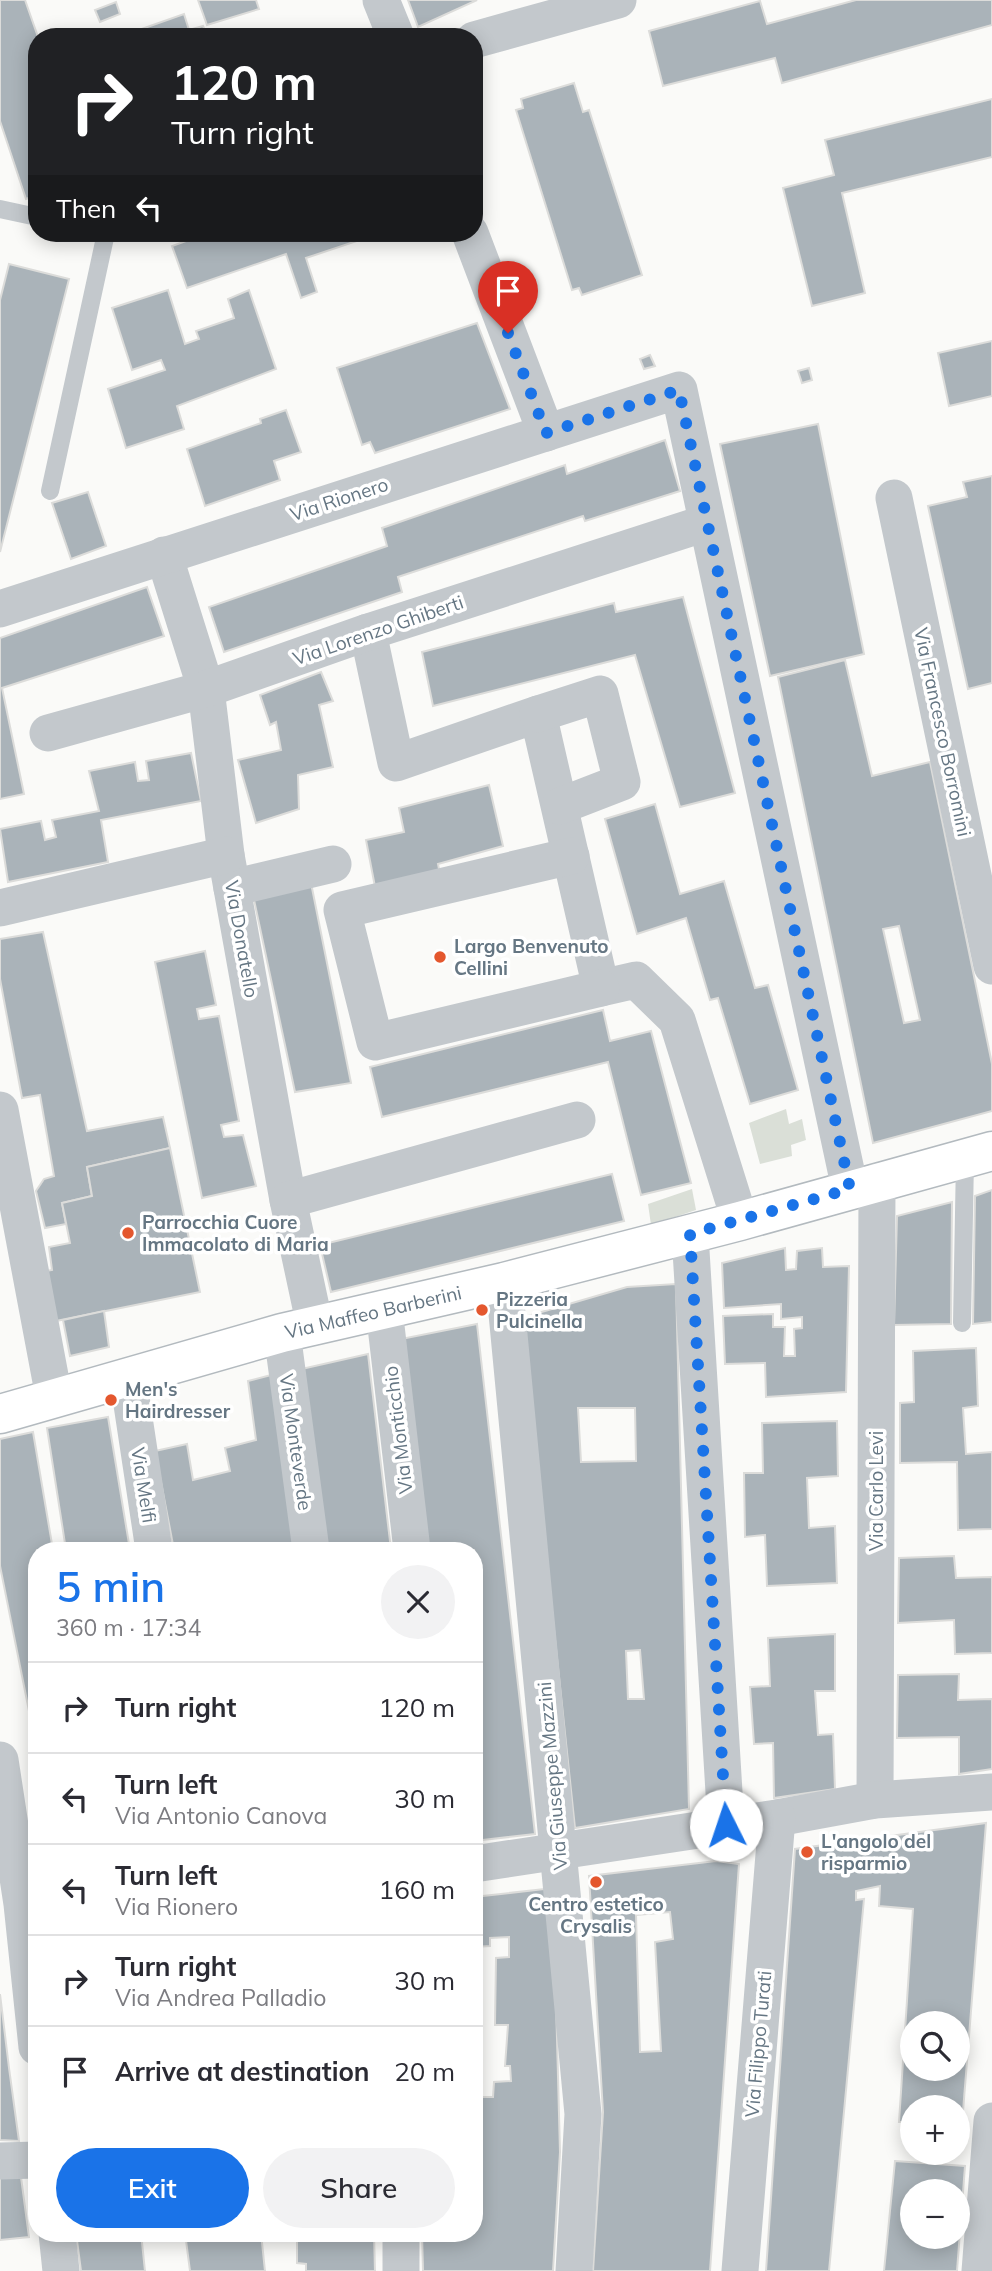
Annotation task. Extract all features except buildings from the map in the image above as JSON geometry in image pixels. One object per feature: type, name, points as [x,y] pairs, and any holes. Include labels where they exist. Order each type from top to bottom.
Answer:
[{"type":"street","points":[[381,0],[392,28]]},
{"type":"street","points":[[483,38],[618,0]]},
{"type":"street","points":[[473,242],[546,433]]},
{"type":"street","name":"Via Rionero","points":[[0,609],[679,390]]},
{"type":"street","name":"Via Carlo Levi","points":[[679,390],[706,523],[864,1186],[875,1800]]},
{"type":"street","name":"Via Francesco Borromini","points":[[894,498],[992,966]]},
{"type":"street","name":"Via Lorenzo Ghiberti","points":[[48,733],[206,689],[368,632],[706,523]]},
{"type":"street","name":"Via Donatello","points":[[164,555],[206,689],[229,871],[288,1200],[298,1330]]},
{"type":"street","points":[[368,632],[396,763],[600,694],[622,782],[560,806]]},
{"type":"street","points":[[538,714],[601,988]]},
{"type":"street","points":[[571,856],[342,910],[375,1042],[636,980],[677,1020],[740,1221]]},
{"type":"street","points":[[0,908],[229,871],[333,864]]},
{"type":"street","points":[[0,1110],[54,1397]]},
{"type":"street","points":[[288,1200],[577,1120]]},
{"type":"street","name":"Via Maffeo Barberini","points":[[0,1414],[298,1330],[504,1282],[979,1155]]},
{"type":"street","points":[[690,1234],[726,1825]]},
{"type":"street","name":"Via Giuseppe Mazzini","points":[[504,1282],[583,2114],[574,2271]]},
{"type":"street","name":"Via Monticchio","points":[[384,1309],[411,1542]]},
{"type":"street","name":"Via Monteverde","points":[[298,1330],[311,1542]]},
{"type":"street","name":"Via Melfi","points":[[128,1378],[153,1542]]},
{"type":"street","points":[[0,1760],[28,1975]]},
{"type":"street","points":[[483,1863],[559,1853],[875,1800],[992,1792]]},
{"type":"street","name":"Via Filippo Turati","points":[[740,2271],[777,1818]]},
{"type":"street","points":[[981,2271],[992,2122]]},
{"type":"street","points":[[0,2161],[28,2160]]},
{"type":"street","points":[[58,2242],[61,2271]]},
{"type":"street","points":[[401,2242],[401,2271]]},
{"type":"lane","points":[[0,209],[28,215]]},
{"type":"lane","points":[[50,491],[104,242]]},
{"type":"lane","points":[[962,1323],[979,1155]]},
{"type":"shaded area","points":[[786,1109],[789,1124],[802,1119],[806,1140],[791,1145],[792,1156],[760,1164],[749,1123]]},
{"type":"shaded area","points":[[692,1189],[696,1210],[651,1225],[648,1204]]},
{"type":"place","name":"Largo Benvenuto Cellini","points":[[440,957]]},
{"type":"place","name":"Parrocchia Cuore Immacolato di Maria","points":[[128,1233]]},
{"type":"place","name":"Pizzeria Pulcinella","points":[[482,1310]]},
{"type":"place","name":"Men's Hairdresser","points":[[111,1400]]},
{"type":"place","name":"L'angolo del risparmio","points":[[807,1852]]},
{"type":"place","name":"Centro estetico Crysalis","points":[[596,1882]]},
{"type":"route","points":[[508,333],[546,433],[679,390],[850,1189],[690,1234],[726,1825]]}]
